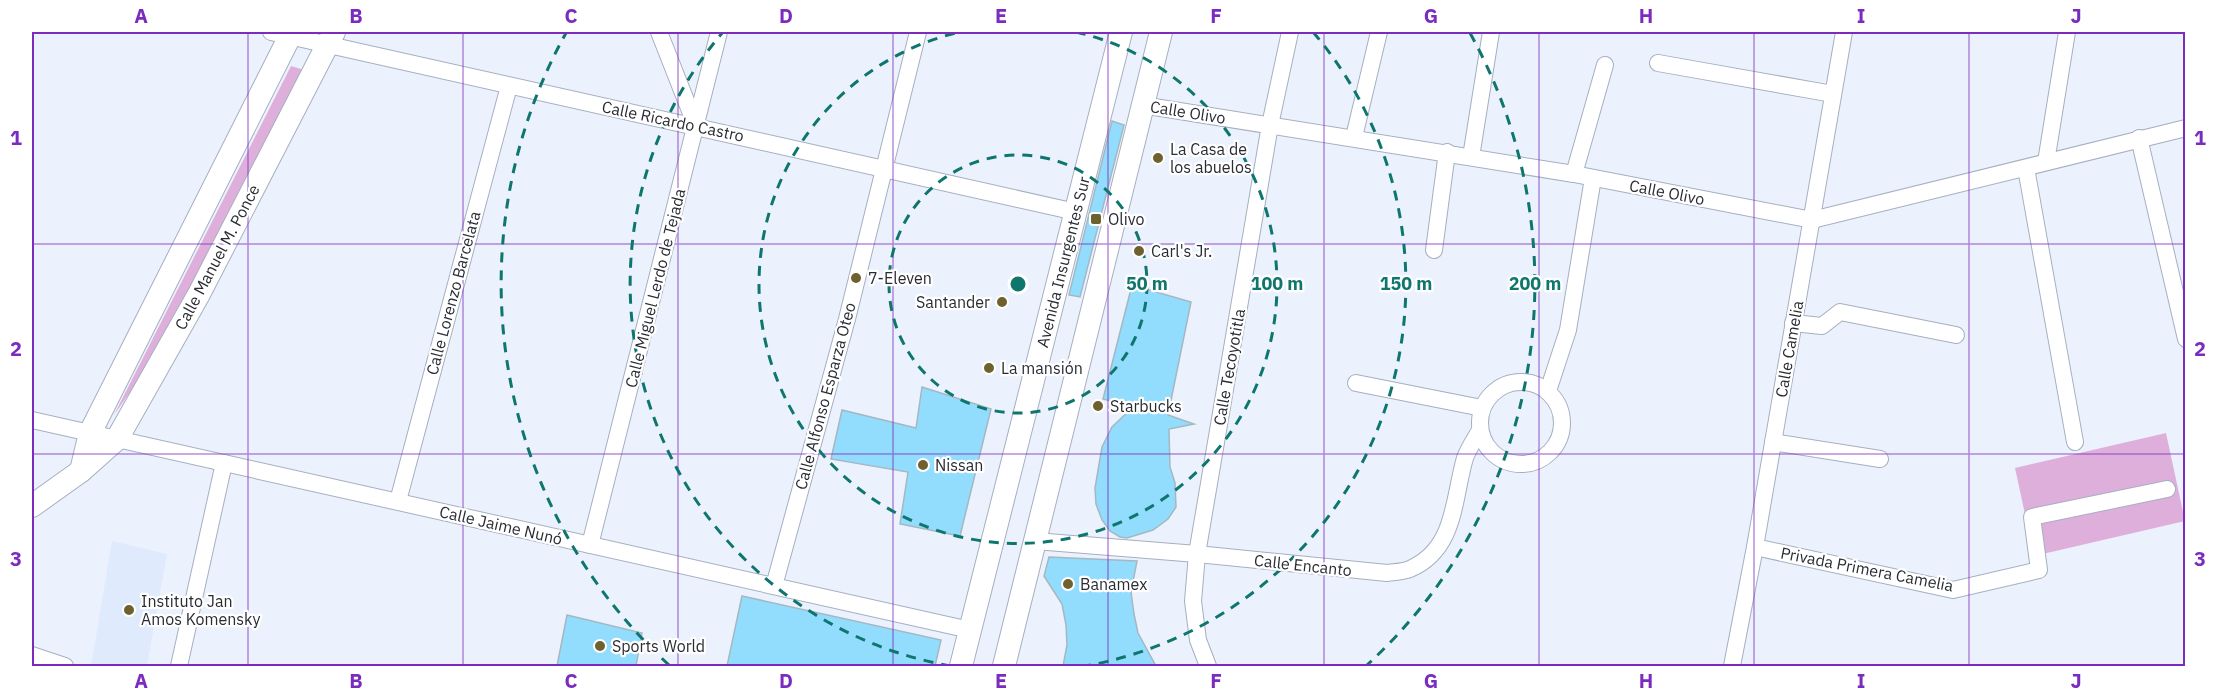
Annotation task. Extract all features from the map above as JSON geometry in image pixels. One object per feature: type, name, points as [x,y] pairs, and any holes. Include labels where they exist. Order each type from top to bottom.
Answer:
[{"type":"main road","name":"Avenida Insurgentes Sur","points":[[961,666],[1121,32]]},
{"type":"main road","points":[[1004,666],[1161,32]]},
{"type":"main road","name":"Calle Manuel M. Ponce","points":[[81,471],[90,433],[284,33]]},
{"type":"main road","name":"Calle Manuel M. Ponce","points":[[32,506],[81,471],[117,439],[199,294],[332,38]]},
{"type":"street","points":[[659,32],[696,126]]},
{"type":"street","name":"Calle Miguel Lerdo de Tejada","points":[[590,545],[719,32]]},
{"type":"street","name":"Calle Alfonso Esparza Oteo","points":[[774,586],[847,320],[918,32]]},
{"type":"street","name":"Calle Tecoyotitla","points":[[1208,666],[1198,640],[1193,600],[1197,554],[1270,125],[1290,32]]},
{"type":"street","points":[[1354,137],[1379,32]]},
{"type":"street","points":[[1471,157],[1491,32]]},
{"type":"street","name":"Calle Camelia","points":[[1732,666],[1755,547],[1844,32]]},
{"type":"street","points":[[2046,162],[2067,32]]},
{"type":"street","name":"Calle Ricardo Castro","points":[[284,33],[332,38],[509,86],[1076,212]]},
{"type":"street","points":[[1658,63],[1833,94]]},
{"type":"street","points":[[1574,174],[1605,64]]},
{"type":"street","name":"Calle Lorenzo Barcelata","points":[[398,501],[509,86]]},
{"type":"street","name":"Calle Olivo","points":[[1142,105],[1354,137],[1593,177],[1812,220],[2186,128]]},
{"type":"street","points":[[2139,138],[2186,339]]},
{"type":"street","points":[[1434,250],[1447,153]]},
{"type":"street","points":[[2026,168],[2075,442]]},
{"type":"street","points":[[1548,391],[1568,330],[1593,177]]},
{"type":"street","points":[[1793,323],[1822,326],[1840,312],[1956,335]]},
{"type":"street","points":[[1528,382],[1548,391],[1557,401],[1562,413],[1563,427],[1552,451],[1529,464],[1515,464],[1503,460],[1492,452],[1480,430],[1480,419],[1482,408],[1496,390],[1505,384],[1528,382]]},
{"type":"street","points":[[1356,383],[1482,408]]},
{"type":"street","name":"Calle Jaime Nunó","points":[[32,420],[970,630]]},
{"type":"street","name":"Calle Encanto","points":[[1035,541],[1387,573],[1410,569],[1430,555],[1445,536],[1453,517],[1465,456],[1480,430]]},
{"type":"street","points":[[1773,442],[1880,459]]},
{"type":"street","points":[[179,666],[224,463]]},
{"type":"street","name":"Privada Primera Camelia","points":[[1755,547],[1953,590],[2039,570],[2032,517],[2167,489]]},
{"type":"street","points":[[32,655],[65,666]]},
{"type":"shaded area","points":[[291,66],[308,71],[149,365],[114,415]]},
{"type":"shaded area","points":[[2166,433],[2185,521],[2034,556],[2015,468]]},
{"type":"shaded area","name":"Instituto Jan Amos Komensky","points":[[112,541],[167,554],[147,666],[91,666]]},
{"type":"building","points":[[1112,121],[1124,125],[1080,297],[1069,295]]},
{"type":"building","points":[[1132,285],[1191,302],[1168,415],[1194,424],[1169,429],[1170,467],[1175,483],[1176,507],[1168,519],[1153,530],[1127,538],[1110,531],[1102,520],[1096,504],[1095,488],[1102,447],[1112,427],[1133,407],[1103,399]]},
{"type":"building","name":"Nissan","points":[[922,387],[991,409],[960,536],[900,524],[908,472],[831,459],[842,410],[916,428]]},
{"type":"building","points":[[1049,557],[1137,561],[1131,592],[1134,614],[1138,633],[1156,666],[1063,666],[1067,645],[1066,625],[1062,604],[1044,576]]},
{"type":"building","points":[[742,596],[941,640],[935,666],[727,666]]},
{"type":"building","name":"Sports World","points":[[567,615],[642,633],[636,666],[557,666]]},
{"type":"place","name":"La Casa de los abuelos","points":[[1158,158]]},
{"type":"place","name":"Olivo","points":[[1096,219]]},
{"type":"place","name":"Carl's Jr.","points":[[1139,251]]},
{"type":"place","name":"7-Eleven","points":[[856,278]]},
{"type":"place","name":"Santander","points":[[1002,302]]},
{"type":"place","name":"La mansión","points":[[989,368]]},
{"type":"place","name":"Starbucks","points":[[1098,406]]},
{"type":"place","name":"Nissan","points":[[923,465]]},
{"type":"place","name":"Banamex","points":[[1068,584]]},
{"type":"place","name":"Instituto Jan Amos Komensky","points":[[129,610]]},
{"type":"place","name":"Sports World","points":[[600,646]]}]
